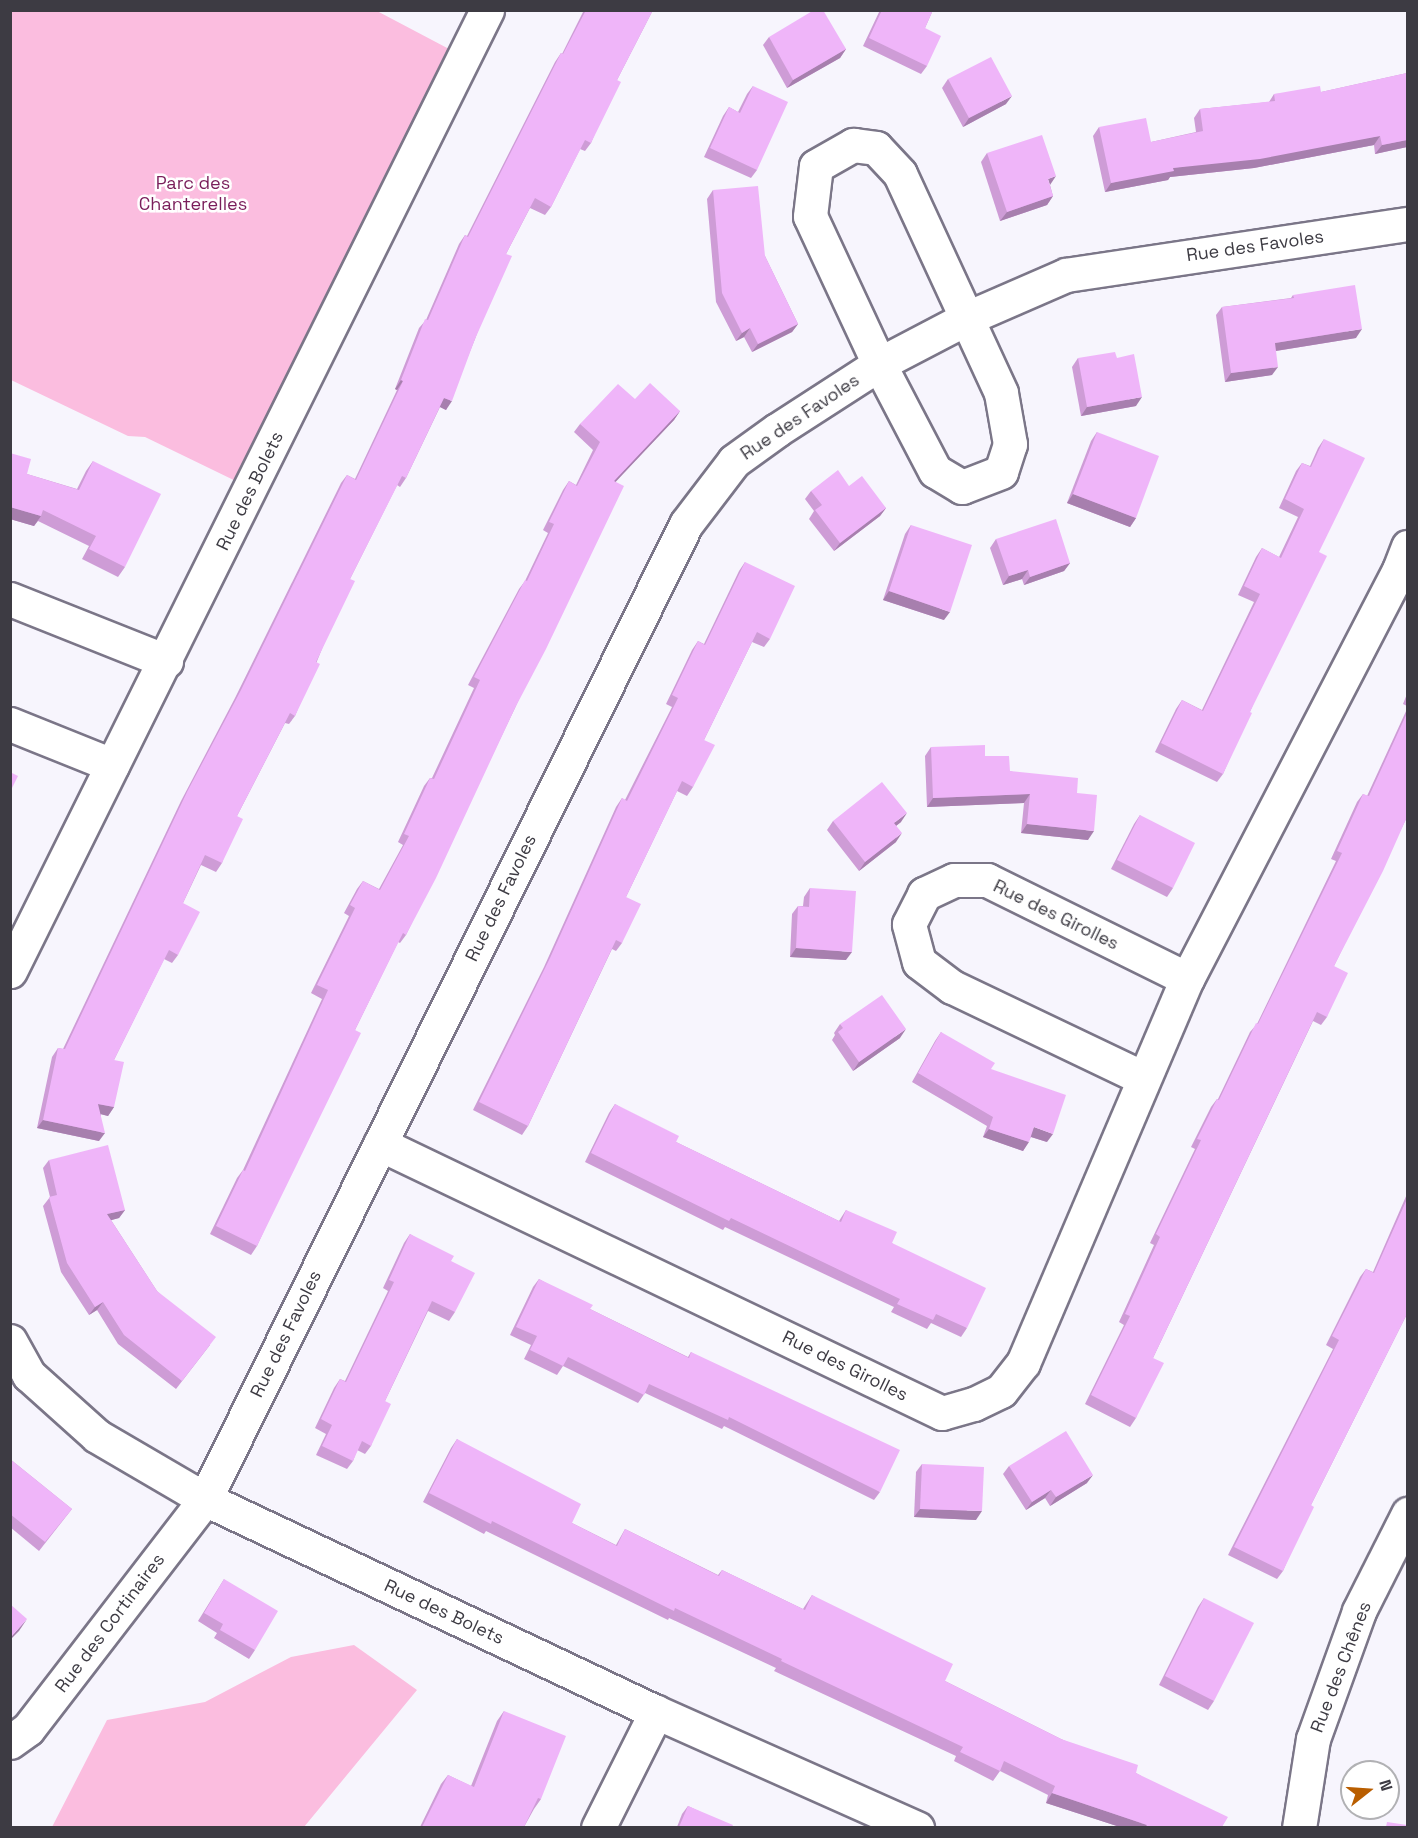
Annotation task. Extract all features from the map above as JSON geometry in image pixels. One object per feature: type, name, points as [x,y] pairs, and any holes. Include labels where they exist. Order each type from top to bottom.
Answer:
[{"type":"street","name":"Rue des Bolets","points":[[10,971],[166,661],[487,10]]},
{"type":"street","name":"Rue des Favoles","points":[[853,145],[876,148],[900,174],[968,318],[1001,393],[1010,444],[1001,472],[962,487],[935,471],[879,364],[810,216],[816,166],[853,145]]},
{"type":"street","name":"Rue des Favoles","points":[[205,1499],[686,524],[734,461],[879,364],[968,318],[1066,276],[1407,224]]},
{"type":"street","name":"Rue des Girolles","points":[[380,1144],[942,1413],[974,1404],[1001,1391],[1023,1363],[1187,979],[1399,570],[1407,547]]},
{"type":"street","points":[[10,599],[166,661]]},
{"type":"street","points":[[10,724],[112,765]]},
{"type":"street","name":"Rue des Girolles","points":[[1143,1078],[952,987],[919,962],[909,924],[924,894],[954,880],[987,880],[1187,979]]},
{"type":"street","name":"Rue des Bolets","points":[[10,1341],[28,1375],[97,1436],[205,1499],[656,1712],[917,1827]]},
{"type":"street","name":"Rue des Cortinaires","points":[[10,1742],[28,1730],[205,1499]]},
{"type":"street","name":"Rue des Chênes","points":[[1299,1827],[1313,1739],[1359,1611],[1407,1514]]},
{"type":"street","points":[[598,1827],[656,1712]]},
{"type":"green space","name":"Parc des Chanterelles","points":[[10,11],[377,11],[468,59],[246,486],[145,437],[128,436],[11,380]]},
{"type":"green space","points":[[354,1645],[417,1690],[304,1827],[52,1827],[107,1720],[205,1702],[291,1657]]},
{"type":"building","points":[[586,10],[653,10],[617,80],[621,82],[591,143],[585,140],[551,207],[535,198],[506,254],[512,256],[475,339],[452,401],[444,398],[406,478],[402,476],[350,579],[355,581],[316,662],[320,664],[295,716],[290,713],[237,816],[243,819],[222,863],[205,855],[183,903],[200,912],[178,955],[169,950],[114,1060],[124,1062],[114,1107],[98,1104],[105,1133],[43,1120],[58,1048],[65,1049],[187,792],[241,690],[347,475],[356,480],[403,381],[401,380],[425,319],[428,320],[465,235],[468,237],[561,53],[563,54]]},
{"type":"building","points":[[814,10],[823,10],[846,49],[793,80],[769,37]]},
{"type":"building","points":[[882,10],[933,10],[925,28],[941,36],[927,66],[869,38]]},
{"type":"building","points":[[991,57],[1012,96],[969,118],[948,79]]},
{"type":"building","points":[[1407,73],[1407,140],[1382,145],[1380,136],[1260,159],[1173,168],[1174,171],[1111,183],[1099,127],[1146,118],[1151,142],[1203,131],[1200,109],[1275,101],[1274,94],[1320,86],[1321,92]]},
{"type":"building","points":[[753,86],[788,102],[757,170],[710,148],[729,107],[740,113]]},
{"type":"building","points":[[1042,135],[1056,176],[1048,179],[1053,196],[1007,212],[987,153]]},
{"type":"building","points":[[758,186],[765,256],[798,324],[758,344],[750,328],[742,333],[722,293],[713,190]]},
{"type":"building","points":[[1355,285],[1362,329],[1275,343],[1278,367],[1231,373],[1222,307],[1294,298],[1293,295]]},
{"type":"building","points":[[1115,352],[1117,358],[1134,354],[1142,397],[1087,407],[1078,358]]},
{"type":"building","points":[[650,383],[680,411],[614,481],[624,486],[546,649],[515,708],[436,878],[406,935],[403,933],[355,1030],[361,1033],[257,1246],[216,1226],[243,1170],[245,1171],[328,990],[317,985],[355,908],[350,905],[363,881],[380,890],[409,836],[404,834],[430,778],[434,779],[480,680],[474,677],[525,580],[527,581],[554,524],[549,522],[569,481],[577,486],[600,442],[580,424],[618,384],[635,399]]},
{"type":"building","points":[[1097,432],[1159,456],[1136,518],[1073,494]]},
{"type":"building","points":[[1324,439],[1365,458],[1319,552],[1327,556],[1250,712],[1252,713],[1223,774],[1161,743],[1182,700],[1203,711],[1260,594],[1244,586],[1262,548],[1281,558],[1304,509],[1285,499],[1302,463],[1311,467]]},
{"type":"building","points":[[10,453],[31,459],[27,474],[79,490],[93,461],[161,494],[125,567],[89,549],[96,536],[43,510],[41,516],[10,507]]},
{"type":"building","points":[[838,470],[849,486],[862,476],[886,508],[840,543],[815,510],[822,505],[811,491]]},
{"type":"building","points":[[1056,519],[1070,563],[1030,577],[1028,570],[1009,576],[996,539]]},
{"type":"building","points":[[911,525],[972,545],[950,612],[889,591]]},
{"type":"building","points":[[745,562],[795,586],[770,639],[757,632],[704,740],[715,745],[693,787],[682,781],[626,897],[641,904],[622,943],[616,940],[528,1126],[479,1102],[550,958],[622,798],[627,801],[678,698],[672,695],[698,641],[705,645]]},
{"type":"building","points":[[1407,713],[1407,817],[1383,871],[1334,966],[1348,973],[1327,1017],[1317,1012],[1153,1358],[1164,1363],[1136,1418],[1091,1395],[1130,1316],[1125,1314],[1160,1237],[1156,1234],[1201,1140],[1197,1139],[1217,1099],[1219,1100],[1256,1023],[1258,1024],[1342,853],[1337,851],[1363,794],[1369,796]]},
{"type":"building","points":[[985,745],[985,756],[1009,756],[1010,771],[1078,778],[1077,793],[1097,795],[1094,831],[1027,824],[1030,794],[933,798],[931,747]]},
{"type":"building","points":[[10,772],[18,776],[10,792]]},
{"type":"building","points":[[882,782],[907,813],[894,823],[902,833],[865,862],[833,821]]},
{"type":"building","points":[[1140,815],[1195,843],[1173,888],[1117,860]]},
{"type":"building","points":[[810,888],[856,891],[852,952],[796,948],[798,906],[809,907]]},
{"type":"building","points":[[882,995],[906,1029],[859,1062],[838,1032],[843,1028],[840,1024]]},
{"type":"building","points":[[941,1032],[995,1063],[991,1069],[1066,1095],[1053,1134],[1034,1127],[1029,1142],[989,1129],[993,1117],[918,1073]]},
{"type":"building","points":[[615,1104],[679,1136],[676,1142],[841,1222],[846,1210],[897,1232],[892,1243],[986,1288],[967,1328],[936,1314],[933,1320],[897,1304],[900,1299],[731,1218],[729,1221],[591,1153]]},
{"type":"building","points":[[108,1145],[125,1210],[107,1214],[157,1291],[216,1337],[182,1381],[124,1335],[103,1302],[95,1307],[67,1263],[49,1197],[57,1195],[49,1160]]},
{"type":"building","points":[[1407,1199],[1407,1314],[1311,1505],[1314,1507],[1283,1571],[1234,1547],[1339,1340],[1332,1336],[1366,1269],[1374,1273]]},
{"type":"building","points":[[410,1234],[454,1256],[451,1261],[475,1273],[455,1312],[432,1301],[385,1401],[391,1404],[371,1446],[362,1441],[353,1461],[322,1446],[332,1425],[321,1419],[340,1379],[346,1382],[394,1282],[389,1280]]},
{"type":"building","points":[[539,1279],[593,1305],[590,1309],[689,1358],[691,1352],[900,1450],[880,1492],[729,1417],[728,1420],[649,1384],[644,1395],[568,1357],[563,1366],[530,1350],[537,1336],[516,1327]]},
{"type":"building","points":[[1066,1431],[1093,1475],[1056,1497],[1051,1490],[1032,1502],[1009,1466]]},
{"type":"building","points":[[457,1439],[581,1504],[572,1523],[617,1546],[625,1529],[719,1576],[722,1570],[805,1610],[812,1595],[953,1664],[945,1681],[1061,1739],[1138,1765],[1136,1773],[1228,1817],[1222,1827],[1146,1827],[1147,1825],[1052,1793],[1055,1786],[1004,1761],[1000,1771],[960,1752],[963,1747],[781,1661],[782,1659],[675,1608],[674,1611],[492,1521],[491,1524],[429,1493]]},
{"type":"building","points":[[10,1459],[72,1509],[45,1542],[10,1514]]},
{"type":"building","points":[[922,1464],[984,1467],[982,1511],[920,1509]]},
{"type":"building","points":[[224,1579],[278,1611],[255,1650],[220,1630],[223,1624],[204,1613]]},
{"type":"building","points":[[1204,1598],[1254,1623],[1214,1701],[1165,1676]]},
{"type":"building","points":[[10,1604],[27,1619],[10,1638]]},
{"type":"building","points":[[504,1711],[566,1736],[541,1799],[538,1798],[524,1827],[422,1827],[448,1775],[474,1787]]},
{"type":"building","points":[[688,1806],[733,1825],[732,1827],[679,1827]]},
{"type":"building","points":[[1387,1822],[1407,1825],[1407,1827],[1386,1827]]}]
